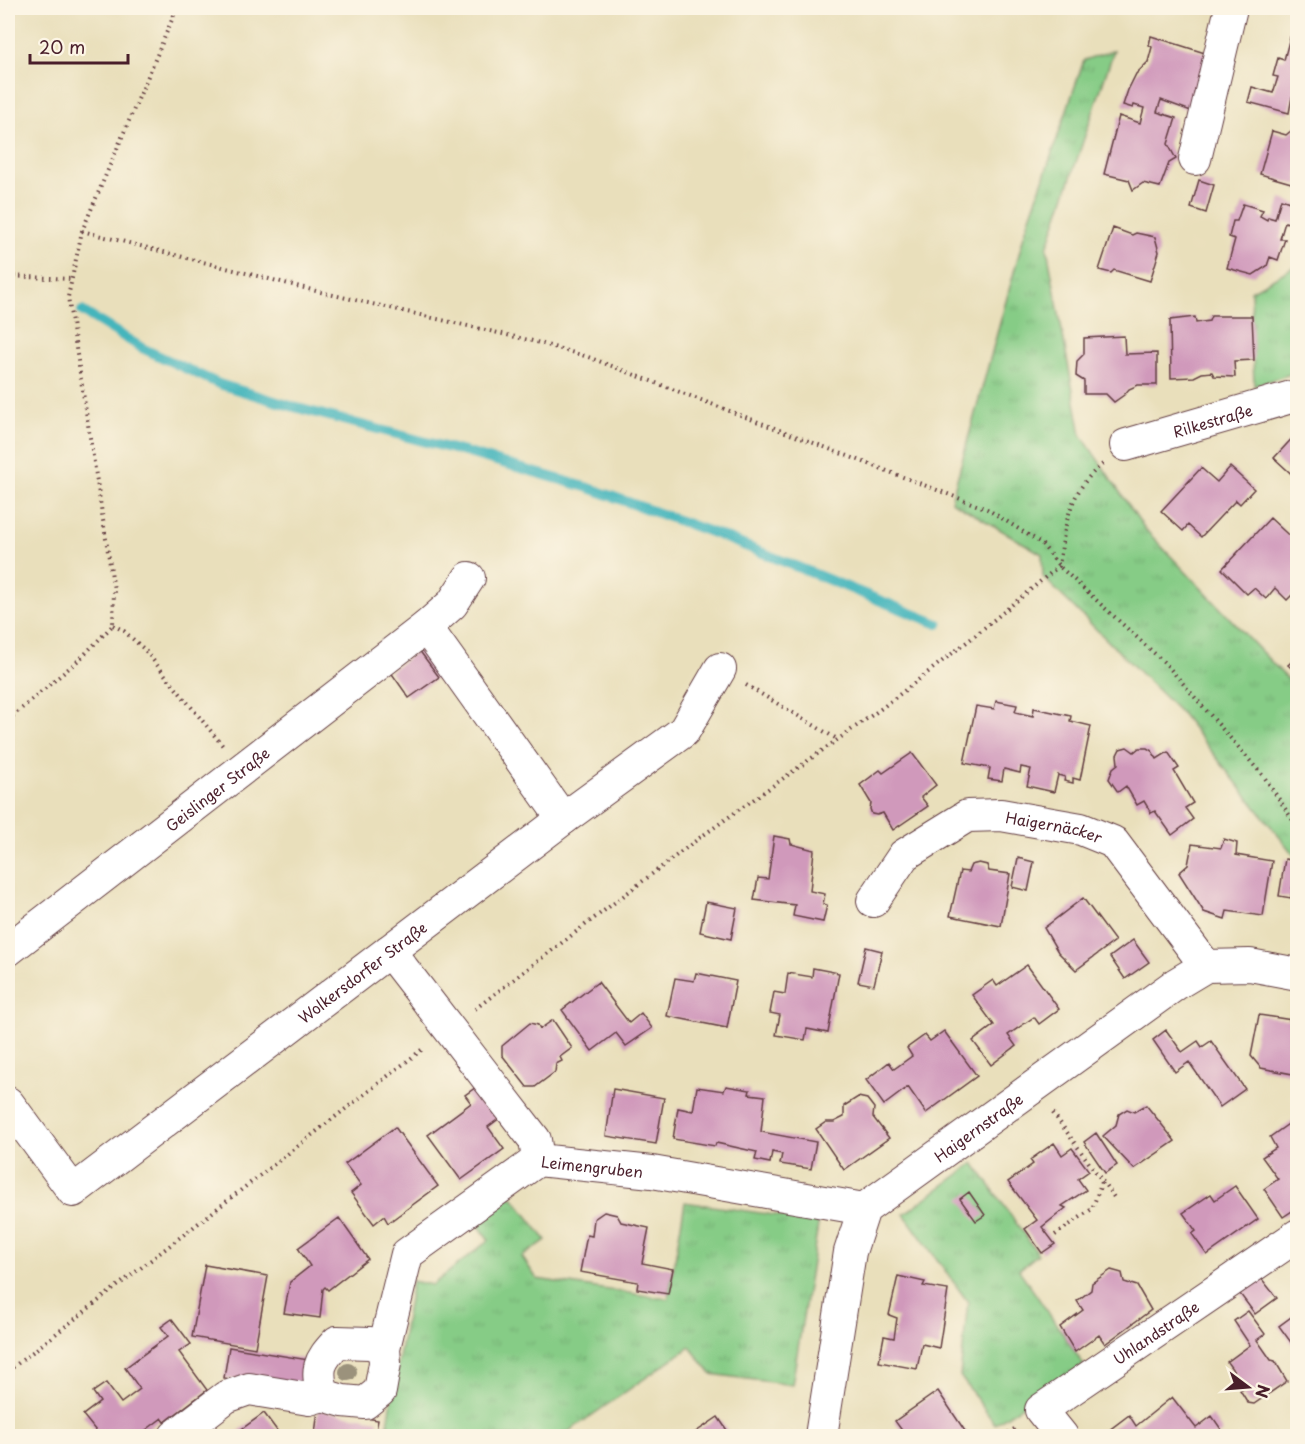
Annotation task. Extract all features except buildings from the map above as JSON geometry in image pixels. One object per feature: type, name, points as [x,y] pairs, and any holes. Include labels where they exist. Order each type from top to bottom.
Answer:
[{"type":"street","points":[[1195,159],[1231,8]]},
{"type":"street","name":"Rilkestraße","points":[[1126,444],[1298,395]]},
{"type":"street","name":"Geislinger Straße","points":[[8,950],[426,627],[452,604],[469,578]]},
{"type":"street","points":[[426,627],[563,819]]},
{"type":"street","name":"Wolkersdorfer Straße","points":[[8,1103],[73,1191],[563,819],[684,731],[720,669]]},
{"type":"street","name":"Haigernäcker","points":[[873,901],[904,855],[967,816],[1001,814],[1081,830],[1113,842],[1206,966]]},
{"type":"street","points":[[389,951],[535,1140],[538,1160]]},
{"type":"street","name":"Haigernstraße","points":[[864,1209],[1176,984],[1206,966],[1250,965],[1298,974]]},
{"type":"street","name":"Leimengruben","points":[[175,1437],[226,1397],[249,1389],[309,1399],[323,1395],[343,1401],[365,1403],[380,1391],[385,1363],[384,1348],[407,1254],[538,1160],[652,1172],[864,1209]]},
{"type":"street","points":[[821,1437],[850,1252],[864,1209]]},
{"type":"street","name":"Uhlandstraße","points":[[1062,1437],[1041,1410],[1298,1235]]},
{"type":"street","points":[[323,1395],[318,1376],[324,1355],[337,1342],[370,1343],[384,1348]]},
{"type":"path","points":[[8,720],[81,658],[113,625],[114,590],[68,297],[82,231],[177,8]]},
{"type":"path","points":[[82,231],[316,291],[532,341],[588,357],[987,509],[1041,543],[1059,566],[1166,664],[1265,778],[1298,828]]},
{"type":"path","points":[[8,276],[71,279]]},
{"type":"path","points":[[8,1371],[698,839],[882,708],[1059,566],[1066,517],[1074,499],[1093,472],[1126,444]]},
{"type":"path","points":[[113,625],[124,631],[144,649],[241,768]]},
{"type":"path","points":[[720,669],[837,739]]},
{"type":"path","points":[[1034,1086],[1116,1200]]},
{"type":"path","points":[[1055,1235],[1092,1209],[1102,1181]]},
{"type":"green space","points":[[1114,50],[1047,248],[1081,435],[1145,529],[1297,689],[1297,859],[1181,713],[1043,577],[1042,554],[951,501],[1025,232],[1084,60]]},
{"type":"green space","points":[[1297,265],[1297,372],[1254,386],[1251,291]]},
{"type":"green space","points":[[974,1163],[1038,1254],[1019,1270],[1084,1365],[995,1424],[960,1376],[968,1302],[904,1214]]},
{"type":"green space","points":[[512,1196],[546,1240],[522,1257],[537,1279],[668,1299],[685,1202],[794,1218],[795,1210],[820,1213],[792,1385],[711,1374],[690,1347],[562,1436],[386,1436],[412,1281],[432,1285],[489,1240],[476,1222]]},
{"type":"waterway","points":[[82,311],[142,348],[219,384],[294,407],[589,488],[716,534],[938,624]]}]
